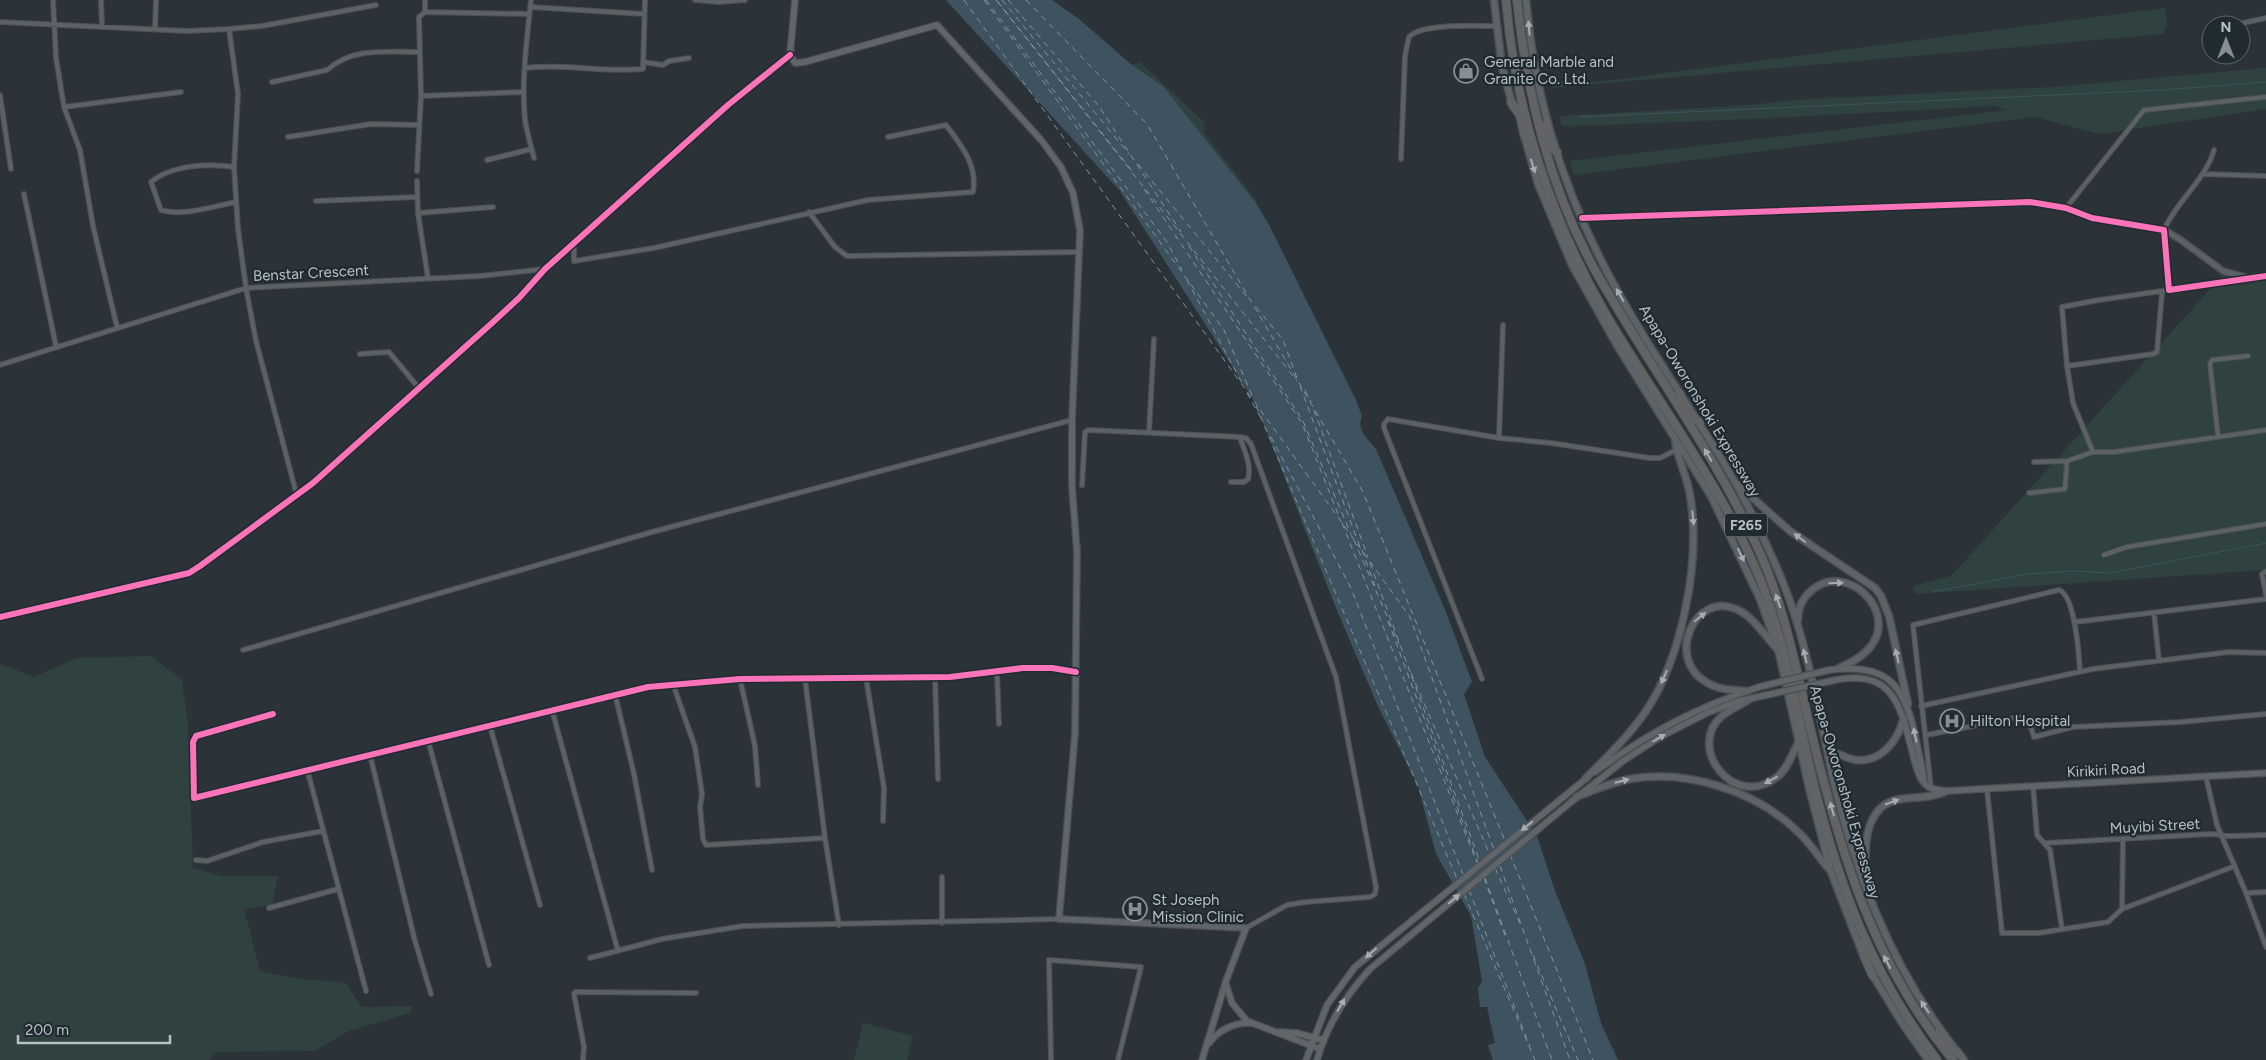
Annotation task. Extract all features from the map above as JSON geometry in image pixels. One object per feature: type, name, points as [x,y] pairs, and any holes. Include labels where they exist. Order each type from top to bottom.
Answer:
[{"type":"highway","name":"Apapa-Oworonshoki Expressway","points":[[1506,0],[1513,61],[1529,137],[1561,225],[1608,318],[1718,495],[1758,575],[1782,639],[1828,836],[1861,942],[1876,974],[1937,1060]]},
{"type":"highway","points":[[1516,0],[1524,66],[1541,132],[1557,152]]},
{"type":"highway","points":[[1520,116],[1522,99]]},
{"type":"highway","points":[[1511,102],[1520,116],[1529,137],[1541,132],[1547,123]]},
{"type":"highway","name":"Apapa-Oworonshoki Expressway","points":[[1541,132],[1546,153],[1570,218],[1595,270],[1735,502],[1772,583],[1789,636],[1813,738],[1849,870],[1860,903],[1892,970],[1931,1032],[1956,1058]]},
{"type":"highway","points":[[1680,394],[1693,430]]},
{"type":"highway","points":[[1675,402],[1700,423]]},
{"type":"highway","points":[[1861,942],[1864,956],[1876,974]]},
{"type":"highway","points":[[1940,1030],[1944,1043]]},
{"type":"highway","points":[[1931,1032],[1944,1043],[1956,1058]]},
{"type":"main road","points":[[795,0],[790,55],[792,61],[799,63],[937,25],[1042,141],[1061,167],[1073,193],[1080,230],[1072,420],[1072,487],[1077,552],[1075,734],[1059,919],[1246,928],[1226,981],[1202,1060]]},
{"type":"main road","name":"Apapa-Oworonshoki Expressway","points":[[1494,0],[1502,67],[1511,102],[1529,137],[1538,184],[1572,264],[1618,347],[1711,496],[1760,599],[1779,653],[1831,872],[1861,942]]},
{"type":"main road","name":"Apapa-Oworonshoki Expressway","points":[[1526,0],[1534,64],[1547,123],[1582,218],[1609,275],[1736,483],[1775,564],[1798,626],[1844,820],[1866,892],[1907,978],[1956,1058]]},
{"type":"main road","points":[[1585,779],[1619,744],[1647,709],[1670,662],[1684,614],[1691,573],[1694,524],[1687,478],[1676,450],[1675,437]]},
{"type":"main road","points":[[1736,483],[1790,531],[1875,588],[1887,611],[1924,783]]},
{"type":"main road","points":[[1306,1060],[1313,1037],[1327,1005],[1345,979],[1377,948],[1585,779],[1627,748],[1664,726],[1710,703],[1747,690],[1839,668],[1854,661],[1872,645],[1876,635],[1877,614],[1869,598],[1860,588],[1848,582],[1825,583],[1815,588],[1802,601],[1798,610],[1798,626]]},
{"type":"main road","points":[[1747,690],[1716,687],[1704,682],[1694,670],[1686,649],[1686,637],[1691,625],[1699,616],[1711,609],[1724,606],[1735,608],[1746,614],[1779,653]]},
{"type":"main road","points":[[1839,668],[1862,669],[1883,676],[1897,686],[1908,704]]},
{"type":"main road","points":[[1317,1060],[1324,1040],[1345,999],[1357,984],[1388,954],[1574,799],[1623,761],[1660,738],[1724,706],[1831,681],[1859,677],[1882,684],[1894,695],[1904,718],[1918,774],[1924,783],[1931,788]]},
{"type":"main road","points":[[1750,699],[1721,717],[1713,732],[1710,750],[1712,760],[1724,777],[1734,783],[1745,786],[1758,786],[1767,783],[1782,772],[1789,757],[1800,742]]},
{"type":"main road","points":[[1824,737],[1830,749],[1838,754],[1850,760],[1868,760],[1877,757],[1894,743],[1904,718]]},
{"type":"main road","name":"Kirikiri Road","points":[[1931,788],[1947,791],[2266,773]]},
{"type":"main road","points":[[1574,799],[1617,782],[1648,777],[1681,778],[1712,785],[1746,797],[1778,815],[1797,830],[1831,872]]},
{"type":"main road","points":[[1866,892],[1868,834],[1875,812],[1892,801],[1939,794],[1947,791]]},
{"type":"main road","name":"Apapa-Oworonshoki Expressway","points":[[1876,974],[1902,1023],[1928,1060]]},
{"type":"main road","points":[[1226,981],[1232,1003],[1243,1018],[1252,1024],[1320,1049]]},
{"type":"main road","points":[[1207,1045],[1224,1030],[1239,1024],[1252,1024]]},
{"type":"main road","points":[[1278,1032],[1324,1040]]},
{"type":"street","points":[[53,0],[56,24],[56,58],[64,107],[80,150],[93,226],[117,327]]},
{"type":"street","points":[[101,0],[102,26]]},
{"type":"street","points":[[155,29],[156,0]]},
{"type":"street","points":[[418,171],[420,96],[419,18],[425,12],[425,0]]},
{"type":"street","points":[[531,0],[524,92],[526,123],[534,158]]},
{"type":"street","points":[[525,68],[553,66],[640,70],[643,68],[645,0]]},
{"type":"street","points":[[695,0],[719,2],[746,0]]},
{"type":"street","points":[[0,22],[187,31],[262,26],[376,5]]},
{"type":"street","points":[[530,7],[644,14]]},
{"type":"street","points":[[425,12],[529,14]]},
{"type":"street","points":[[2251,21],[2266,18]]},
{"type":"street","points":[[1401,159],[1405,56],[1409,37],[1417,31],[1443,27],[1496,26]]},
{"type":"street","points":[[228,29],[238,94],[234,166],[236,202],[246,288],[256,341],[297,496]]},
{"type":"street","points":[[272,82],[327,70],[332,65],[361,53],[420,52]]},
{"type":"street","points":[[0,617],[189,573],[297,496],[512,304],[544,269],[768,70],[790,55]]},
{"type":"street","points":[[643,62],[663,65],[669,61],[689,58]]},
{"type":"street","points":[[64,107],[181,92]]},
{"type":"street","points":[[420,96],[524,92]]},
{"type":"street","points":[[0,95],[11,169]]},
{"type":"street","points":[[2066,208],[2144,110],[2266,97]]},
{"type":"street","points":[[288,137],[354,126],[419,125]]},
{"type":"street","points":[[574,244],[574,261],[654,248],[868,200],[973,192],[973,172],[970,161],[946,125],[888,136]]},
{"type":"street","points":[[487,160],[532,149]]},
{"type":"street","points":[[2169,290],[2164,230],[2177,206],[2204,174],[2214,150]]},
{"type":"street","points":[[234,166],[207,165],[190,167],[151,182],[161,210],[176,212],[236,202]]},
{"type":"street","points":[[2204,174],[2266,176]]},
{"type":"street","points":[[418,181],[418,213],[428,278]]},
{"type":"street","points":[[24,194],[56,346]]},
{"type":"street","points":[[316,201],[417,197]]},
{"type":"street","points":[[1582,218],[2030,202],[2066,208],[2092,218],[2164,230],[2223,271],[2248,278]]},
{"type":"street","points":[[418,213],[493,208]]},
{"type":"street","points":[[809,212],[835,247],[847,256],[1079,252]]},
{"type":"street","name":"Benstar Crescent","points":[[0,365],[246,288],[317,282],[428,278],[544,269]]},
{"type":"street","points":[[2093,452],[2073,403],[2067,366],[2062,307],[2098,300],[2162,293],[2169,290],[2266,276]]},
{"type":"street","points":[[2067,366],[2157,352],[2162,293]]},
{"type":"street","points":[[1499,438],[1503,325]]},
{"type":"street","points":[[1150,432],[1154,339]]},
{"type":"street","points":[[360,354],[389,352],[418,388]]},
{"type":"street","points":[[2218,437],[2210,364],[2212,360],[2248,356]]},
{"type":"street","points":[[1482,679],[1424,533],[1384,424],[1388,419],[1392,418],[1499,438],[1551,443],[1650,458],[1660,458],[1676,450]]},
{"type":"street","points":[[244,650],[652,532],[1072,420]]},
{"type":"street","points":[[1082,485],[1085,432],[1089,430],[1240,436],[1246,438],[1251,444],[1336,677],[1376,887],[1375,894],[1370,897],[1287,905],[1246,928]]},
{"type":"street","points":[[2034,462],[2067,460],[2093,452],[2114,452],[2266,430]]},
{"type":"street","points":[[1231,482],[1244,482],[1248,479],[1250,469],[1240,436]]},
{"type":"street","points":[[2029,493],[2065,489],[2067,460]]},
{"type":"street","points":[[2104,555],[2127,547],[2266,524]]},
{"type":"street","points":[[2076,622],[2266,597],[2262,574],[2266,571]]},
{"type":"street","points":[[1931,788],[1913,624],[2059,590],[2065,593],[2076,622],[2080,672]]},
{"type":"street","points":[[2154,613],[2159,660]]},
{"type":"street","points":[[1921,706],[2080,672],[2229,652],[2266,653]]},
{"type":"street","points":[[273,714],[196,736],[193,742],[194,798],[648,687],[740,679],[935,677],[1052,668],[1076,672]]},
{"type":"street","points":[[997,672],[999,724]]},
{"type":"street","points":[[935,677],[938,779]]},
{"type":"street","points":[[866,678],[884,788],[883,821]]},
{"type":"street","points":[[740,679],[755,746],[758,785]]},
{"type":"street","points":[[805,679],[825,838],[839,925]]},
{"type":"street","points":[[673,684],[695,747],[702,794],[700,808],[703,839],[706,845],[825,838]]},
{"type":"street","points":[[615,694],[634,774],[652,870]]},
{"type":"street","points":[[552,710],[618,951]]},
{"type":"street","points":[[1926,735],[2020,718],[2029,721],[2032,736],[2036,737],[2073,727],[2194,721],[2266,714]]},
{"type":"street","points":[[490,726],[540,905]]},
{"type":"street","points":[[428,740],[490,965]]},
{"type":"street","points":[[370,755],[415,941],[431,994]]},
{"type":"street","points":[[307,770],[366,991]]},
{"type":"street","points":[[2206,777],[2217,825],[2246,893],[2266,947]]},
{"type":"street","points":[[2033,786],[2037,835],[2046,843],[2050,850],[2062,929]]},
{"type":"street","points":[[1987,789],[2002,933],[2039,933],[2108,922],[2122,909],[2235,866]]},
{"type":"street","points":[[196,860],[207,861],[263,842],[323,831]]},
{"type":"street","name":"Muyibi Street","points":[[2046,843],[2221,835],[2266,835]]},
{"type":"street","points":[[2122,909],[2123,839]]},
{"type":"street","points":[[942,877],[942,923]]},
{"type":"street","points":[[269,908],[338,889]]},
{"type":"street","points":[[2246,893],[2266,892]]},
{"type":"street","points":[[590,958],[662,939],[743,926],[1059,919]]},
{"type":"street","points":[[1051,1060],[1049,960],[1141,967],[1118,1060]]},
{"type":"street","points":[[583,1060],[584,1047],[575,992],[696,993]]},
{"type":"green space","points":[[2165,8],[2167,26],[2163,34],[1551,88],[1559,81],[1597,82]]},
{"type":"green space","points":[[1140,62],[1205,123],[1204,133],[1256,200],[1256,203],[1163,86],[1132,65]]},
{"type":"green space","points":[[2266,68],[2266,109],[2100,134],[2035,117],[1573,175],[1570,161],[2008,110],[1994,106],[1562,126],[1559,116],[1738,106],[1796,100],[2051,87]]},
{"type":"green space","points":[[2266,271],[2266,570],[1915,594],[1913,586],[1951,576],[2222,276]]},
{"type":"green space","points":[[151,656],[182,680],[188,726],[193,868],[222,876],[278,876],[272,905],[244,909],[260,971],[298,979],[345,982],[362,1007],[413,1006],[410,1013],[349,1031],[314,1051],[217,1052],[209,1060],[0,1060],[0,664],[34,677],[77,658]]},
{"type":"green space","points":[[863,1023],[913,1036],[907,1060],[854,1060]]},
{"type":"water","points":[[946,0],[1052,0],[1079,19],[1132,65],[1163,86],[1256,203],[1268,223],[1356,400],[1362,416],[1361,430],[1376,449],[1446,612],[1472,682],[1464,694],[1485,757],[1537,836],[1555,891],[1585,964],[1601,1023],[1618,1060],[1493,1060],[1488,1045],[1495,1043],[1487,1007],[1480,1007],[1478,988],[1482,981],[1471,916],[1436,854],[1418,786],[1377,704],[1336,608],[1255,402],[1120,191]]},
{"type":"waterway","points":[[1580,117],[2162,90],[2266,82]]},
{"type":"waterway","points":[[1932,592],[2028,574],[2072,571],[2110,573],[2266,543]]},
{"type":"ferry route","points":[[964,0],[1410,617],[1494,850]]},
{"type":"ferry route","points":[[984,0],[1224,330],[1254,400]]},
{"type":"ferry route","points":[[986,0],[1167,242],[1182,270]]},
{"type":"ferry route","points":[[996,0],[1297,381]]},
{"type":"ferry route","points":[[1002,0],[1129,154]]},
{"type":"ferry route","points":[[1008,0],[1098,105],[1181,232]]},
{"type":"ferry route","points":[[1026,0],[1147,124],[1363,492],[1505,841]]},
{"type":"ferry route","points":[[998,2],[1132,171]]},
{"type":"ferry route","points":[[1138,164],[1248,298]]},
{"type":"ferry route","points":[[1144,189],[1302,423],[1340,519]]},
{"type":"ferry route","points":[[1189,246],[1303,421],[1351,534]]},
{"type":"ferry route","points":[[1187,280],[1242,383]]},
{"type":"ferry route","points":[[1256,307],[1283,340],[1297,378]]},
{"type":"ferry route","points":[[1300,386],[1360,547]]},
{"type":"ferry route","points":[[1305,390],[1311,402]]},
{"type":"ferry route","points":[[1247,393],[1262,420]]},
{"type":"ferry route","points":[[1256,406],[1458,881]]},
{"type":"ferry route","points":[[1314,410],[1368,557]]},
{"type":"ferry route","points":[[1271,437],[1351,588],[1464,877]]},
{"type":"ferry route","points":[[1342,523],[1477,863]]},
{"type":"ferry route","points":[[1354,540],[1399,644]]},
{"type":"ferry route","points":[[1362,550],[1375,586]]},
{"type":"ferry route","points":[[1370,563],[1480,862]]},
{"type":"ferry route","points":[[1388,621],[1478,863]]},
{"type":"ferry route","points":[[1411,673],[1490,855]]},
{"type":"ferry route","points":[[1510,854],[1593,1060]]},
{"type":"ferry route","points":[[1500,866],[1570,1060]]},
{"type":"ferry route","points":[[1495,868],[1522,928]]},
{"type":"ferry route","points":[[1484,878],[1506,938]]},
{"type":"ferry route","points":[[1485,878],[1552,1060]]},
{"type":"ferry route","points":[[1469,890],[1530,1047]]},
{"type":"ferry route","points":[[1464,894],[1535,1060]]},
{"type":"ferry route","points":[[1533,955],[1578,1060]]},
{"type":"cycle path","points":[[0,617],[189,573],[200,566],[313,483],[492,323],[519,298],[545,269],[728,105],[790,55]]},
{"type":"cycle path","points":[[1582,218],[2030,202],[2066,208],[2092,218],[2164,230],[2169,290],[2266,276]]},
{"type":"cycle path","points":[[273,714],[196,736],[193,742],[194,798],[648,687],[740,679],[950,677],[1023,668],[1052,668],[1076,672]]},
{"type":"place","name":"General Marble and Granite Co. Ltd.","points":[[1466,71]]},
{"type":"place","name":"Hilton Hospital","points":[[1952,721]]},
{"type":"place","name":"St Joseph Mission Clinic","points":[[1135,909]]}]
